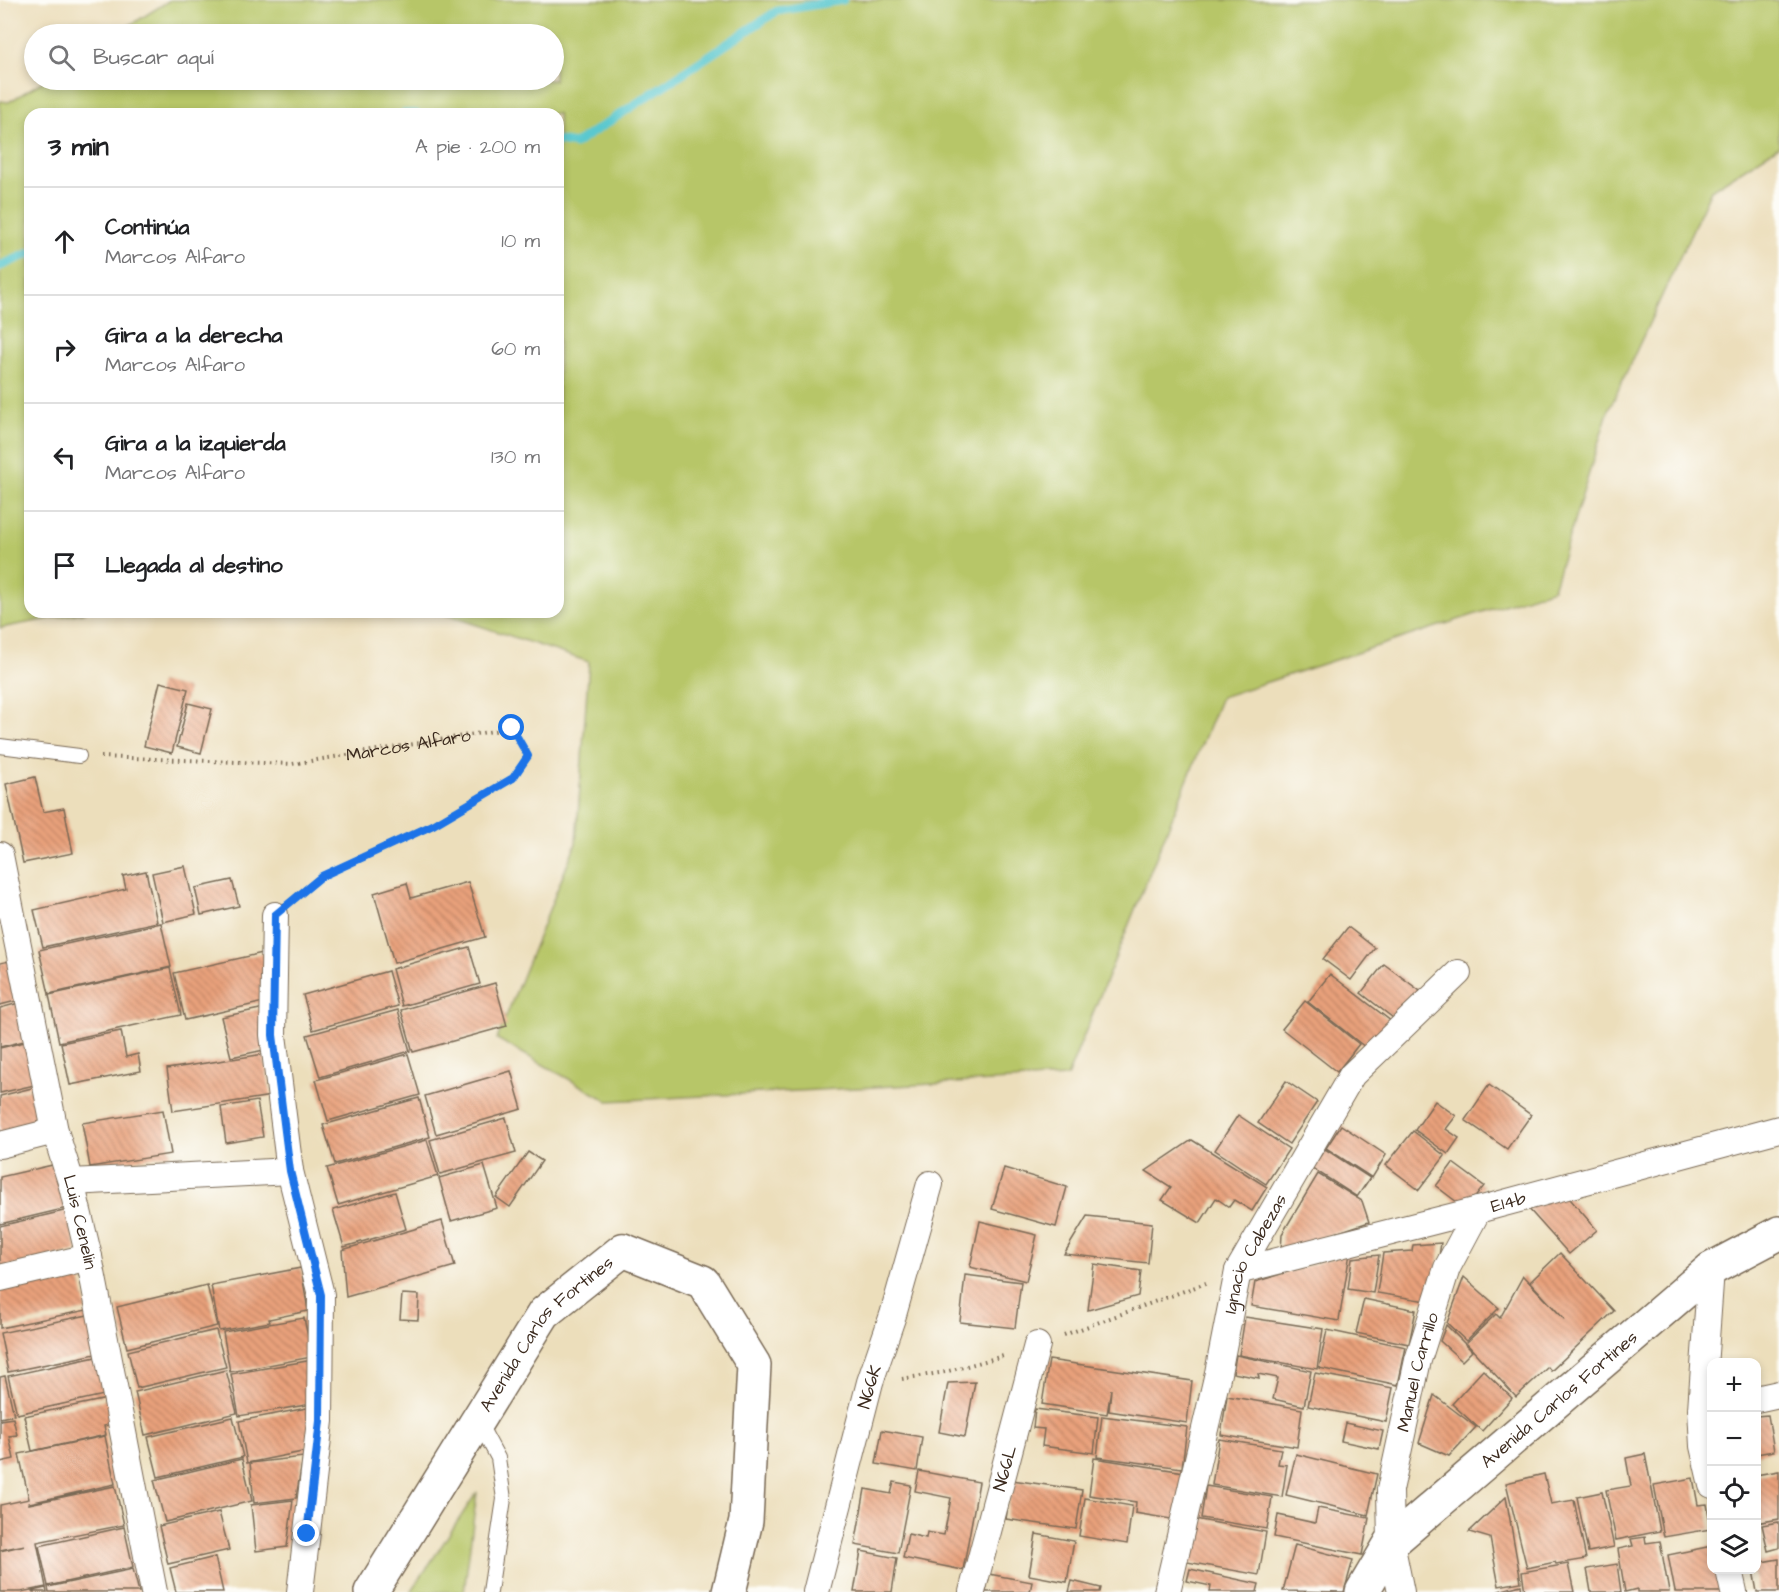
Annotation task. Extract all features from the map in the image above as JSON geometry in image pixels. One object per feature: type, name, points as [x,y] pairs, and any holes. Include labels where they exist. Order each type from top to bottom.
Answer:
[{"type":"street","name":"Luis Cenelin","points":[[0,855],[55,1131],[71,1182],[89,1257],[154,1592]]},
{"type":"street","points":[[275,915],[273,1035],[290,1171],[321,1295],[320,1421],[300,1592]]},
{"type":"street","name":"Ignacio Cabezas","points":[[1167,1592],[1218,1373],[1238,1271],[1352,1076],[1458,973]]},
{"type":"street","name":"E14b","points":[[1238,1271],[1478,1210],[1779,1129]]},
{"type":"street","points":[[0,1144],[55,1131]]},
{"type":"street","points":[[71,1182],[290,1171]]},
{"type":"street","name":"N66K","points":[[816,1592],[870,1382],[893,1315],[930,1184]]},
{"type":"street","name":"Manuel Carrillo","points":[[1401,1592],[1390,1543],[1390,1490],[1418,1360],[1447,1268],[1478,1210]]},
{"type":"street","name":"Avenida Carlos Fortines","points":[[1362,1592],[1390,1543],[1711,1269],[1779,1233]]},
{"type":"street","name":"Avenida Carlos Fortines","points":[[371,1592],[544,1313],[623,1250],[703,1282],[754,1365],[746,1521],[729,1592]]},
{"type":"street","points":[[0,1278],[89,1257]]},
{"type":"street","points":[[1708,1466],[1703,1446],[1711,1269]]},
{"type":"street","name":"N66L","points":[[972,1592],[1037,1345]]},
{"type":"street","points":[[1761,1397],[1779,1394]]},
{"type":"street","points":[[1730,1574],[1734,1592]]},
{"type":"lane","points":[[0,746],[79,756]]},
{"type":"lane","points":[[478,1420],[498,1458],[504,1499],[490,1592]]},
{"type":"path","name":"Marcos Alfaro","points":[[79,756],[292,764],[512,728],[528,756],[513,778],[433,825],[322,876],[275,915]]},
{"type":"green space","points":[[170,0],[1779,0],[1779,146],[1711,190],[1608,412],[1553,589],[1221,697],[1067,1077],[608,1101],[497,1039],[576,843],[589,662],[456,618],[564,618],[564,108],[24,108],[24,618],[54,618],[0,628],[0,101],[9,102],[29,90],[564,90],[564,24],[132,24]]},
{"type":"green space","points":[[477,1492],[464,1592],[411,1592]]},
{"type":"building","points":[[160,682],[188,689],[172,753],[144,746]]},
{"type":"building","points":[[188,703],[212,709],[201,753],[177,747]]},
{"type":"building","points":[[35,777],[43,812],[64,808],[73,853],[23,863],[6,784]]},
{"type":"building","points":[[185,866],[196,914],[163,922],[152,873]]},
{"type":"building","points":[[146,871],[157,922],[43,947],[34,910],[126,889],[123,876]]},
{"type":"building","points":[[232,880],[239,906],[201,915],[195,888]]},
{"type":"building","points":[[468,882],[485,937],[394,963],[374,893],[407,883],[411,898]]},
{"type":"building","points":[[161,923],[171,967],[49,994],[39,950]]},
{"type":"building","points":[[1348,927],[1375,948],[1351,980],[1323,959]]},
{"type":"building","points":[[469,947],[480,984],[402,1006],[392,969]]},
{"type":"building","points":[[267,952],[268,1001],[185,1020],[174,973]]},
{"type":"building","points":[[14,960],[24,999],[0,1005],[0,963]]},
{"type":"building","points":[[1384,964],[1420,991],[1397,1021],[1361,993]]},
{"type":"building","points":[[170,968],[181,1015],[59,1042],[49,995]]},
{"type":"building","points":[[388,971],[398,1006],[313,1030],[303,995]]},
{"type":"building","points":[[1330,974],[1392,1022],[1370,1051],[1308,1002]]},
{"type":"building","points":[[495,983],[507,1026],[413,1052],[401,1010]]},
{"type":"building","points":[[1305,1001],[1359,1044],[1337,1072],[1282,1029]]},
{"type":"building","points":[[19,1003],[28,1040],[0,1047],[0,1008]]},
{"type":"building","points":[[260,1009],[269,1049],[231,1057],[221,1017]]},
{"type":"building","points":[[398,1010],[410,1051],[320,1077],[307,1035]]},
{"type":"building","points":[[121,1031],[126,1057],[138,1054],[141,1071],[70,1085],[61,1043]]},
{"type":"building","points":[[29,1041],[39,1084],[0,1093],[0,1048]]},
{"type":"building","points":[[264,1054],[271,1096],[173,1111],[167,1069]]},
{"type":"building","points":[[408,1054],[420,1095],[328,1121],[316,1080]]},
{"type":"building","points":[[511,1071],[522,1109],[436,1134],[425,1096]]},
{"type":"building","points":[[1286,1081],[1317,1102],[1289,1144],[1258,1123]]},
{"type":"building","points":[[1489,1085],[1531,1115],[1507,1149],[1465,1120]]},
{"type":"building","points":[[40,1086],[48,1120],[0,1133],[0,1096]]},
{"type":"building","points":[[419,1098],[430,1137],[335,1164],[323,1125]]},
{"type":"building","points":[[257,1101],[263,1137],[226,1143],[221,1107]]},
{"type":"building","points":[[1435,1101],[1456,1116],[1446,1129],[1459,1138],[1448,1154],[1415,1130]]},
{"type":"building","points":[[163,1110],[171,1154],[90,1167],[82,1123]]},
{"type":"building","points":[[1238,1115],[1289,1149],[1266,1184],[1215,1150]]},
{"type":"building","points":[[506,1118],[516,1153],[440,1174],[430,1140]]},
{"type":"building","points":[[1341,1125],[1386,1155],[1372,1178],[1326,1148]]},
{"type":"building","points":[[1413,1131],[1445,1156],[1419,1190],[1386,1165]]},
{"type":"building","points":[[427,1140],[438,1176],[338,1205],[327,1168]]},
{"type":"building","points":[[1192,1140],[1267,1187],[1252,1211],[1234,1200],[1229,1207],[1216,1198],[1200,1223],[1162,1200],[1171,1187],[1146,1171]]},
{"type":"building","points":[[1325,1149],[1370,1178],[1357,1197],[1312,1168]]},
{"type":"building","points":[[528,1152],[542,1161],[510,1207],[496,1197]]},
{"type":"building","points":[[1453,1163],[1484,1186],[1466,1209],[1436,1186]]},
{"type":"building","points":[[57,1164],[67,1208],[0,1224],[0,1177]]},
{"type":"building","points":[[484,1165],[497,1208],[451,1221],[439,1178]]},
{"type":"building","points":[[1004,1168],[1067,1187],[1056,1227],[992,1209]]},
{"type":"building","points":[[1318,1174],[1362,1201],[1369,1222],[1281,1251],[1282,1234]]},
{"type":"building","points":[[395,1192],[406,1229],[344,1247],[333,1210]]},
{"type":"building","points":[[1564,1192],[1597,1230],[1569,1254],[1527,1207]]},
{"type":"building","points":[[68,1210],[77,1251],[0,1269],[0,1226]]},
{"type":"building","points":[[1087,1216],[1152,1223],[1148,1263],[1064,1254]]},
{"type":"building","points":[[442,1221],[455,1266],[346,1297],[342,1250]]},
{"type":"building","points":[[980,1221],[1037,1235],[1026,1281],[970,1267]]},
{"type":"building","points":[[1441,1243],[1432,1302],[1377,1293],[1383,1253],[1412,1251],[1413,1245]]},
{"type":"building","points":[[1350,1253],[1339,1321],[1251,1306],[1255,1282]]},
{"type":"building","points":[[1560,1253],[1614,1311],[1551,1371],[1548,1367],[1516,1397],[1466,1343],[1496,1314],[1500,1318],[1523,1276],[1565,1320],[1530,1282]]},
{"type":"building","points":[[1379,1255],[1373,1293],[1348,1289],[1352,1258]]},
{"type":"building","points":[[1094,1264],[1141,1271],[1138,1296],[1088,1310]]},
{"type":"building","points":[[301,1268],[308,1311],[269,1319],[270,1322],[219,1331],[211,1285]]},
{"type":"building","points":[[78,1269],[87,1310],[0,1328],[0,1286]]},
{"type":"building","points":[[965,1275],[1021,1282],[1015,1328],[960,1322]]},
{"type":"building","points":[[1464,1277],[1499,1308],[1466,1341],[1447,1323]]},
{"type":"building","points":[[207,1285],[217,1326],[127,1348],[117,1307]]},
{"type":"building","points":[[402,1294],[419,1295],[418,1320],[400,1319]]},
{"type":"building","points":[[1364,1299],[1416,1310],[1409,1344],[1356,1333]]},
{"type":"building","points":[[88,1315],[96,1354],[8,1372],[0,1333]]},
{"type":"building","points":[[1245,1317],[1323,1329],[1317,1369],[1239,1355]]},
{"type":"building","points":[[304,1318],[312,1357],[230,1372],[223,1332]]},
{"type":"building","points":[[1446,1325],[1472,1351],[1462,1361],[1440,1341]]},
{"type":"building","points":[[216,1330],[226,1367],[137,1388],[128,1351]]},
{"type":"building","points":[[1327,1330],[1406,1347],[1398,1385],[1319,1368]]},
{"type":"building","points":[[1236,1355],[1311,1371],[1304,1406],[1273,1399],[1278,1378],[1258,1374],[1259,1378],[1233,1373]]},
{"type":"building","points":[[96,1357],[104,1395],[17,1414],[8,1376]]},
{"type":"building","points":[[313,1360],[312,1404],[239,1416],[231,1374]]},
{"type":"building","points":[[1049,1360],[1192,1381],[1187,1423],[1109,1411],[1111,1389],[1107,1414],[1042,1404]]},
{"type":"building","points":[[226,1370],[237,1413],[145,1435],[135,1392]]},
{"type":"building","points":[[1483,1370],[1512,1398],[1482,1431],[1452,1404]]},
{"type":"building","points":[[1315,1373],[1393,1388],[1386,1422],[1308,1406]]},
{"type":"building","points":[[5,1376],[14,1415],[0,1418],[0,1377]]},
{"type":"building","points":[[975,1382],[965,1437],[939,1432],[948,1383]]},
{"type":"building","points":[[1434,1395],[1476,1427],[1449,1456],[1419,1443]]},
{"type":"building","points":[[1227,1396],[1302,1409],[1297,1447],[1221,1435]]},
{"type":"building","points":[[107,1399],[112,1424],[104,1426],[106,1435],[32,1451],[24,1416]]},
{"type":"building","points":[[312,1407],[307,1451],[247,1463],[239,1421]]},
{"type":"building","points":[[1035,1409],[1098,1417],[1094,1453],[1042,1446],[1044,1429],[1033,1428]]},
{"type":"building","points":[[1768,1415],[1774,1451],[1761,1453],[1761,1416]]},
{"type":"building","points":[[1102,1416],[1187,1427],[1182,1468],[1097,1457]]},
{"type":"building","points":[[233,1417],[243,1457],[158,1477],[148,1437]]},
{"type":"building","points":[[13,1418],[17,1435],[9,1436],[14,1459],[0,1462],[0,1420]]},
{"type":"building","points":[[1345,1423],[1383,1431],[1379,1449],[1341,1441]]},
{"type":"building","points":[[882,1430],[922,1437],[917,1471],[876,1464]]},
{"type":"building","points":[[105,1436],[115,1484],[29,1504],[115,1486],[124,1525],[37,1542],[46,1587],[21,1592],[1,1592],[0,1551],[25,1545],[0,1550],[0,1505],[29,1499],[19,1454]]},
{"type":"building","points":[[1219,1439],[1281,1449],[1278,1464],[1287,1465],[1282,1497],[1212,1485]]},
{"type":"building","points":[[1296,1454],[1377,1474],[1368,1515],[1286,1495]]},
{"type":"building","points":[[1645,1454],[1660,1531],[1616,1540],[1606,1490],[1631,1486],[1626,1458]]},
{"type":"building","points":[[303,1457],[296,1498],[254,1503],[250,1463]]},
{"type":"building","points":[[1094,1458],[1184,1472],[1177,1520],[1135,1513],[1136,1502],[1089,1495]]},
{"type":"building","points":[[242,1459],[252,1501],[165,1522],[154,1480]]},
{"type":"building","points":[[919,1471],[979,1482],[963,1570],[903,1558],[908,1534],[926,1538],[927,1532],[944,1535],[951,1498],[915,1491]]},
{"type":"building","points":[[1779,1471],[1779,1519],[1761,1522],[1761,1474]]},
{"type":"building","points":[[1544,1474],[1551,1504],[1574,1500],[1586,1559],[1527,1568],[1506,1483]]},
{"type":"building","points":[[1693,1478],[1698,1505],[1707,1504],[1707,1530],[1664,1537],[1654,1485]]},
{"type":"building","points":[[1012,1480],[1082,1490],[1076,1529],[1006,1519]]},
{"type":"building","points":[[894,1482],[911,1485],[898,1553],[855,1545],[865,1489],[891,1494]]},
{"type":"building","points":[[1206,1486],[1272,1497],[1267,1529],[1201,1518]]},
{"type":"building","points":[[1602,1492],[1614,1547],[1588,1552],[1577,1497]]},
{"type":"building","points":[[1506,1497],[1521,1582],[1499,1586],[1490,1538],[1469,1532]]},
{"type":"building","points":[[1085,1498],[1132,1506],[1127,1544],[1079,1536]]},
{"type":"building","points":[[293,1500],[287,1547],[256,1551],[251,1505]]},
{"type":"building","points":[[1318,1508],[1369,1518],[1362,1555],[1274,1537],[1278,1515],[1315,1523]]},
{"type":"building","points":[[219,1512],[229,1550],[168,1564],[159,1526]]},
{"type":"building","points":[[1195,1519],[1266,1532],[1259,1575],[1187,1562]]},
{"type":"building","points":[[1779,1522],[1779,1548],[1768,1551],[1762,1525]]},
{"type":"building","points":[[124,1527],[133,1567],[48,1586],[39,1546]]},
{"type":"building","points":[[1036,1534],[1074,1541],[1067,1582],[1029,1575]]},
{"type":"building","points":[[1645,1537],[1646,1543],[1660,1541],[1669,1592],[1637,1592],[1637,1589],[1625,1592],[1618,1549],[1633,1546],[1631,1539]]},
{"type":"building","points":[[1295,1545],[1353,1560],[1344,1592],[1283,1591]]},
{"type":"building","points":[[1707,1547],[1707,1574],[1718,1574],[1721,1592],[1675,1592],[1668,1555]]},
{"type":"building","points":[[861,1551],[897,1558],[892,1592],[854,1592]]},
{"type":"building","points":[[215,1557],[223,1592],[176,1592],[170,1568]]},
{"type":"building","points":[[1779,1559],[1779,1592],[1757,1592],[1754,1574],[1761,1574],[1761,1562]]},
{"type":"building","points":[[1568,1564],[1574,1592],[1525,1592],[1522,1572]]},
{"type":"building","points":[[1617,1564],[1621,1592],[1591,1592],[1587,1569]]},
{"type":"building","points":[[133,1569],[139,1592],[49,1592],[48,1587]]},
{"type":"building","points":[[1190,1569],[1259,1584],[1257,1592],[1210,1592],[1211,1586],[1187,1581]]},
{"type":"building","points":[[989,1574],[1032,1582],[1030,1592],[986,1592]]},
{"type":"building","points":[[1072,1581],[1101,1588],[1100,1592],[1069,1592]]},
{"type":"building","points":[[1521,1585],[1522,1592],[1499,1591]]},
{"type":"building","points":[[46,1588],[47,1592],[32,1591]]},
{"type":"waterway","points":[[564,142],[575,144],[777,11],[843,0]]},
{"type":"waterway","points":[[0,266],[24,256]]},
{"type":"route","points":[[307,1534],[320,1421],[321,1295],[290,1171],[273,1035],[275,915],[322,876],[433,825],[513,778],[528,756],[512,728]]}]
